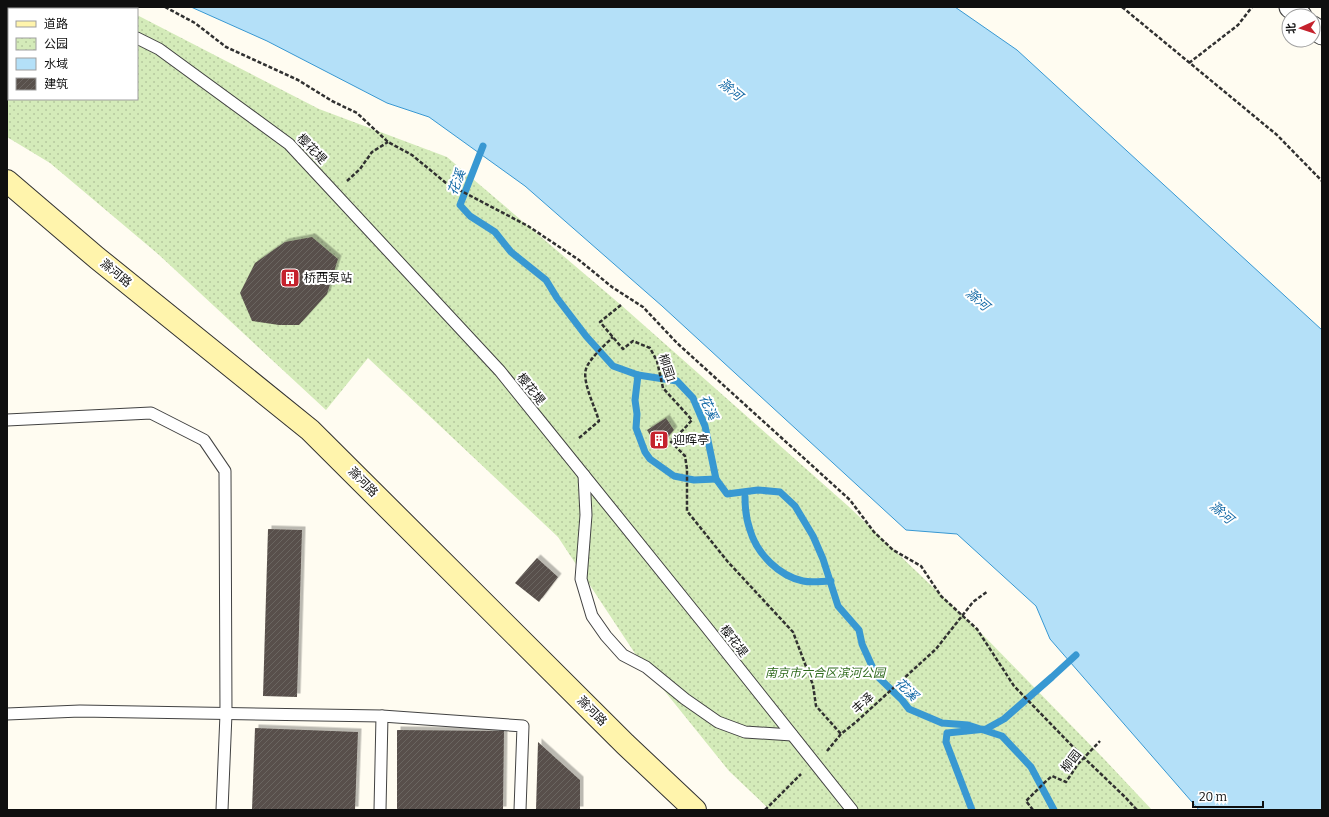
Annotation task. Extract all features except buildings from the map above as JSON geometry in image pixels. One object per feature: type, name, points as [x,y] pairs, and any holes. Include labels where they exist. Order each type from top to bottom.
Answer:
[{"type":"street","name":"滁河路","points":[[7,181],[97,258],[310,430],[625,744],[694,810]]},
{"type":"lane","name":"樱花堤","points":[[138,38],[159,49],[289,144],[500,371],[852,810]]},
{"type":"lane","points":[[7,420],[151,413],[204,440],[226,471],[226,714],[222,810]]},
{"type":"lane","points":[[584,475],[586,515],[581,579],[592,616],[606,636],[623,655],[646,667],[685,699],[718,722],[745,732],[792,735]]},
{"type":"lane","points":[[7,714],[80,712],[382,716],[523,726],[520,810]]},
{"type":"lane","points":[[380,810],[382,716]]},
{"type":"path","points":[[165,7],[195,23],[226,47],[298,80],[332,101],[357,113],[388,142],[412,155],[446,183],[528,226],[579,260],[612,287],[644,307],[677,343],[850,500],[874,532],[893,550],[921,566],[941,596],[977,629],[1014,686],[1137,810]]},
{"type":"path","points":[[1122,7],[1277,135],[1322,181]]},
{"type":"path","points":[[1189,63],[1238,25],[1252,7]]},
{"type":"path","points":[[343,185],[360,169],[372,152],[388,142]]},
{"type":"path","name":"柳园1","points":[[621,305],[600,322],[623,349],[633,340],[650,348],[657,361],[663,388],[692,420],[670,441],[685,456],[687,469],[687,511],[728,562],[793,632],[813,685],[816,706],[841,734]]},
{"type":"path","points":[[579,438],[599,421],[587,386],[585,371],[588,364],[613,337]]},
{"type":"path","name":"丰泽","points":[[856,722],[936,649],[973,602],[988,591]]},
{"type":"path","name":"柳园","points":[[1033,810],[1026,801],[1052,776],[1066,782],[1078,764],[1100,741]]},
{"type":"green space","name":"南京市六合区滨河公园","points":[[7,7],[123,7],[124,8],[8,8],[8,100],[138,100],[138,16],[319,109],[447,157],[621,305],[848,506],[984,636],[1152,810],[770,810],[729,771],[638,658],[558,537],[368,358],[326,410],[158,254],[50,163],[7,137]]},
{"type":"water","name":"滁河","points":[[191,7],[955,7],[1017,50],[1322,330],[1322,810],[1199,810],[1050,639],[1036,606],[957,534],[906,530],[662,306],[525,186],[429,117],[387,103],[267,41]]},
{"type":"waterway","name":"花溪","points":[[483,146],[460,205],[470,216],[495,232],[511,252],[546,280],[557,298],[586,336],[613,366],[638,375],[677,381],[693,398],[705,426],[716,479],[727,494],[758,490],[780,492],[795,506],[813,536],[823,559],[838,606],[859,630],[862,644],[876,675],[902,700],[909,709],[942,723],[968,725],[1002,736],[1031,767],[1054,810]]},
{"type":"waterway","points":[[638,375],[635,400],[637,414],[636,428],[645,452],[650,459],[674,476],[694,480],[716,479]]},
{"type":"waterway","points":[[745,497],[747,518],[753,539],[770,563],[786,574],[803,581],[831,581]]},
{"type":"waterway","name":"花溪","points":[[972,810],[946,742],[947,733],[986,729],[1004,719],[1076,655]]},
{"type":"place","name":"桥西泵站","points":[[290,278]]},
{"type":"place","name":"迎晖亭","points":[[659,440]]}]
